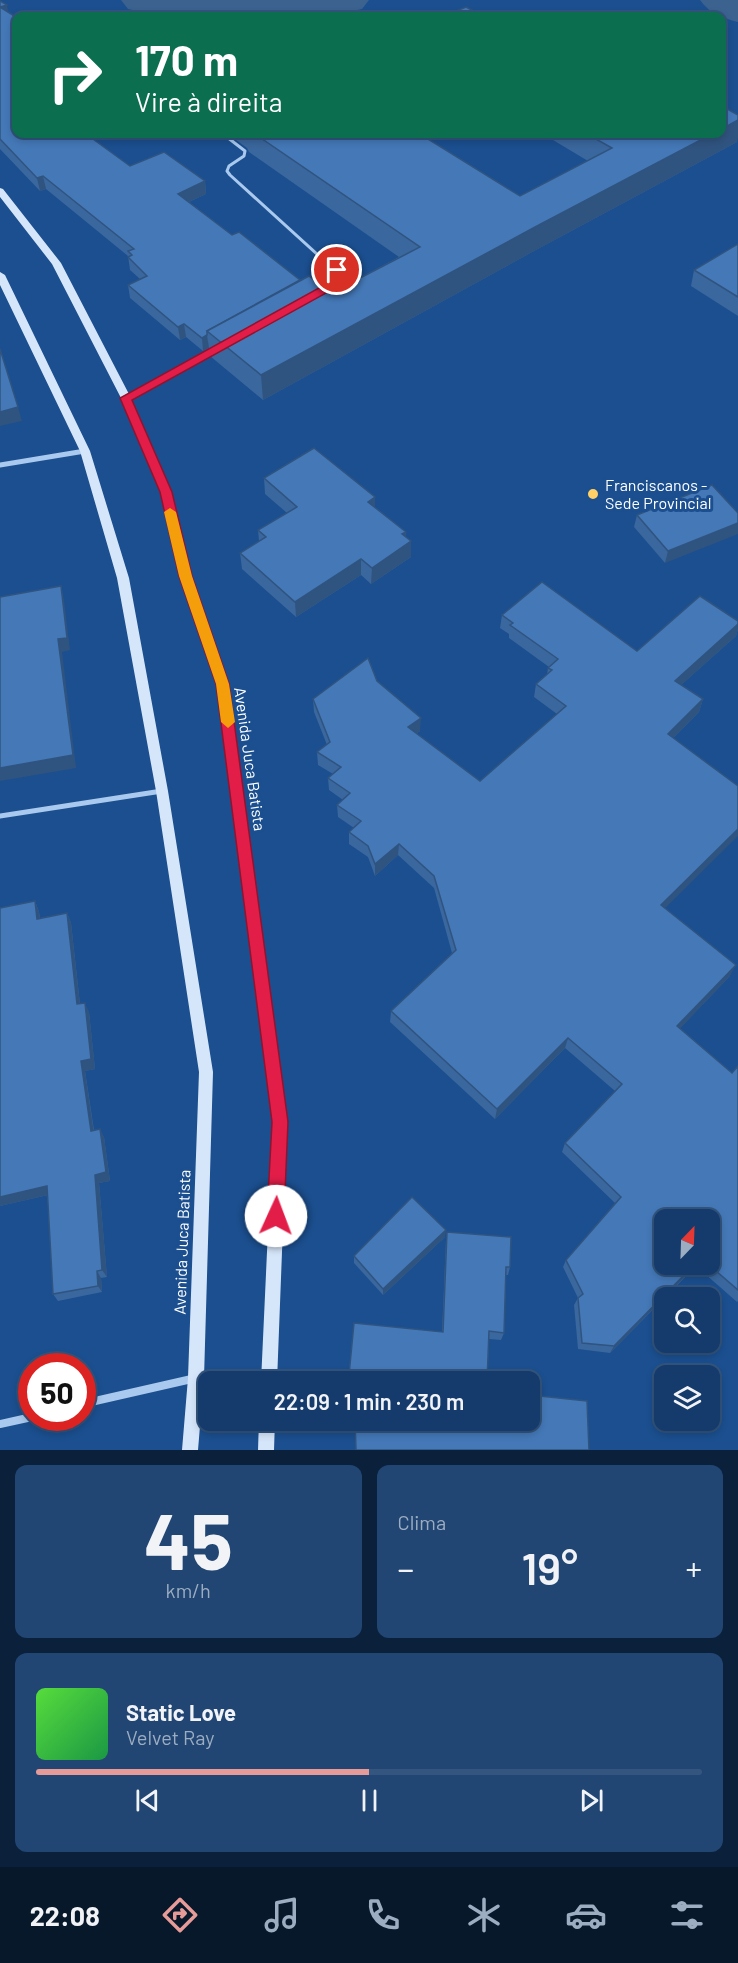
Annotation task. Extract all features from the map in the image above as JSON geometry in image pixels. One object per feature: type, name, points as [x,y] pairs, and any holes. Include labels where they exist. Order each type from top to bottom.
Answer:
[{"type":"main road","name":"Avenida Juca Batista","points":[[0,191],[56,262],[126,398],[166,492],[186,576],[223,684],[280,1122],[269,1371]]},
{"type":"main road","name":"Avenida Juca Batista","points":[[0,275],[85,451],[123,578],[162,791],[206,1072],[196,1378],[190,1450]]},
{"type":"main road","points":[[266,1450],[267,1431]]},
{"type":"street","points":[[0,465],[85,451]]},
{"type":"street","points":[[0,816],[162,791]]},
{"type":"street","points":[[96,1401],[196,1378]]},
{"type":"street","points":[[0,1424],[18,1420]]},
{"type":"lane","points":[[229,138],[245,151],[244,156],[229,166],[227,171],[230,175],[340,275],[334,285],[313,296]]},
{"type":"lane","points":[[126,398],[222,345]]},
{"type":"building","points":[[0,7],[12,14],[12,138],[92,138],[130,166],[164,152],[205,181],[178,194],[232,235],[239,232],[300,280],[207,331],[207,335],[202,338],[184,324],[178,327],[128,285],[147,276],[128,257],[132,255],[128,251],[134,249],[43,176],[37,178],[0,139]]},
{"type":"building","points":[[466,7],[475,12],[454,12]]},
{"type":"building","points":[[726,108],[738,115],[738,120],[726,127]]},
{"type":"building","points":[[261,138],[426,138],[520,196],[612,148],[594,138],[704,138],[261,375],[207,331],[309,276],[331,293],[420,247]]},
{"type":"building","points":[[738,244],[738,297],[694,270]]},
{"type":"building","points":[[0,349],[18,407],[0,412]]},
{"type":"building","points":[[314,448],[375,497],[368,502],[406,532],[402,534],[411,541],[372,568],[361,559],[295,602],[240,553],[266,537],[258,530],[297,507],[264,478]]},
{"type":"building","points":[[712,485],[738,513],[738,523],[668,551],[637,515]]},
{"type":"building","points":[[542,582],[637,651],[700,596],[738,621],[738,624],[675,681],[703,699],[668,734],[738,786],[738,829],[661,905],[736,965],[677,1026],[732,1073],[738,1066],[738,1290],[720,1274],[720,1209],[654,1209],[654,1275],[684,1275],[672,1287],[654,1287],[654,1306],[614,1346],[582,1343],[578,1298],[583,1294],[566,1260],[621,1197],[565,1143],[622,1084],[568,1038],[497,1109],[391,1011],[456,950],[434,876],[399,844],[375,864],[368,846],[349,832],[361,821],[337,805],[350,793],[328,778],[341,767],[317,752],[330,742],[313,699],[368,658],[377,681],[421,718],[408,727],[480,781],[566,706],[536,684],[552,670],[548,668],[558,659],[510,625],[513,623],[502,615]]},
{"type":"building","points":[[61,586],[67,638],[58,639],[73,755],[0,768],[0,597]]},
{"type":"building","points":[[35,901],[37,919],[67,913],[77,1004],[85,1003],[91,1059],[81,1061],[91,1131],[100,1129],[106,1172],[95,1175],[102,1270],[97,1271],[98,1286],[53,1294],[47,1186],[0,1197],[0,908]]},
{"type":"building","points":[[412,1197],[446,1230],[383,1289],[354,1256]]},
{"type":"building","points":[[447,1232],[511,1237],[510,1267],[506,1267],[504,1333],[489,1331],[487,1371],[349,1371],[354,1323],[443,1332]]},
{"type":"building","points":[[540,1396],[587,1401],[589,1450],[356,1450],[355,1431],[540,1431]]},
{"type":"waterway","points":[[143,0],[193,8],[347,0]]},
{"type":"waterway","points":[[722,0],[738,9]]},
{"type":"slow traffic","points":[[170,512],[186,576],[223,684],[228,722]]},
{"type":"place","name":"Franciscanos - Sede Provincial","points":[[593,494]]},
{"type":"route","points":[[276,1216],[280,1122],[223,684],[186,576],[166,492],[126,398],[334,285],[339,280],[340,275],[337,270]]}]
